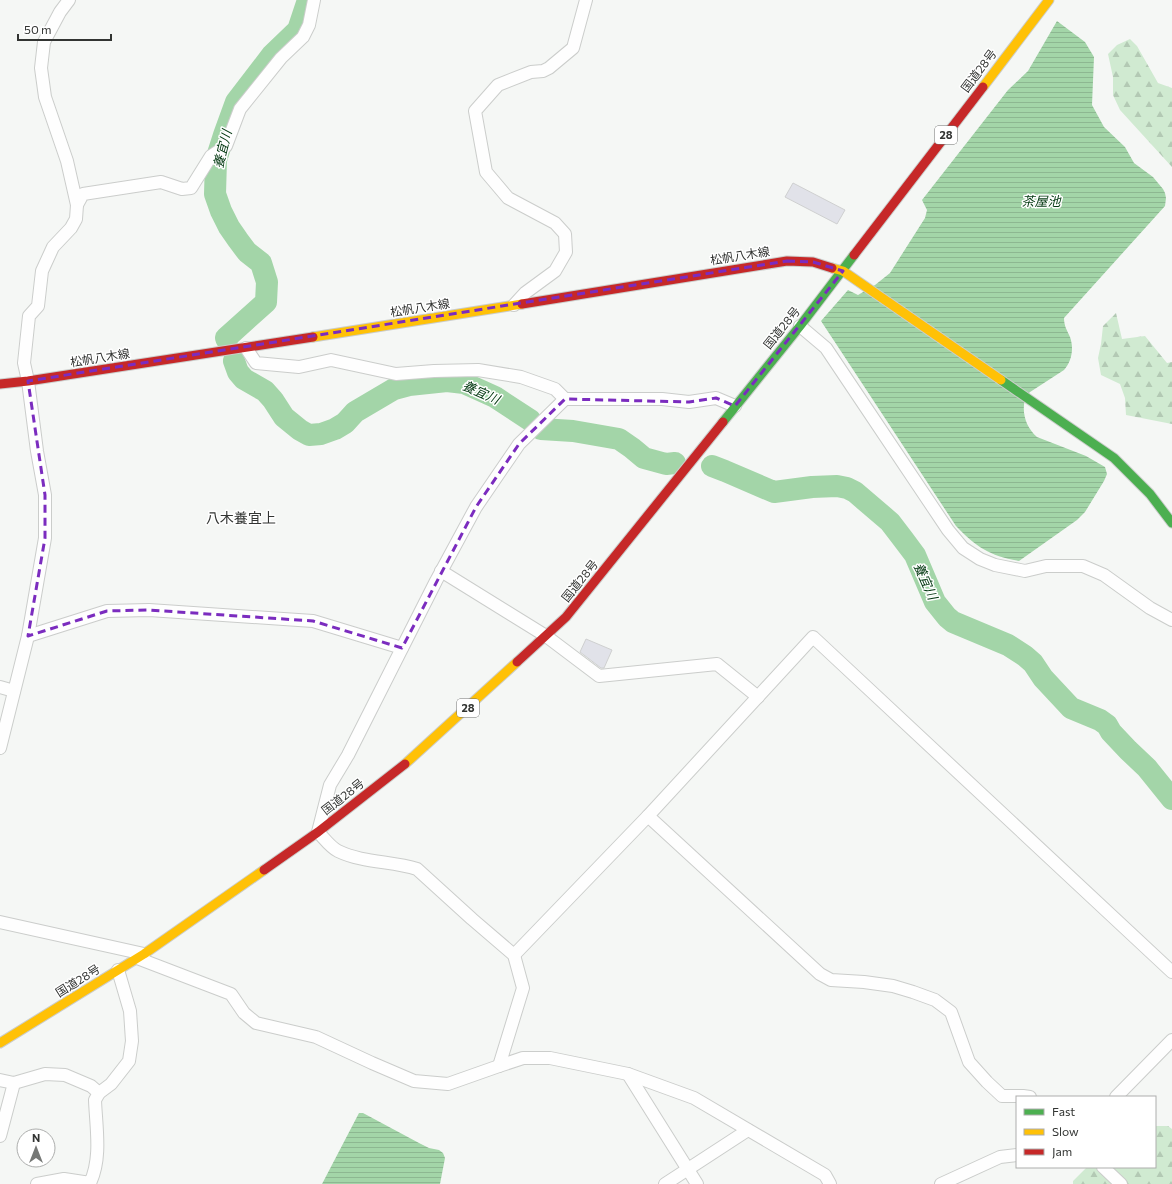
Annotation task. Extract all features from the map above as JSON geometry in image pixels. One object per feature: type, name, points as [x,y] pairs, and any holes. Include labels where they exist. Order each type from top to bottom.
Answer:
[{"type":"main road","name":"国道28号","points":[[0,1043],[140,956],[318,832],[409,761],[566,617],[800,326],[1049,0]]},
{"type":"main road","name":"松帆八木線","points":[[0,384],[246,348],[787,261],[813,262],[842,271],[1114,458],[1150,494],[1172,523]]},
{"type":"street","points":[[0,748],[28,636],[45,538],[45,496],[24,363],[29,316],[38,306],[42,271],[53,248],[71,228],[76,219],[77,205],[67,161],[45,96],[41,68],[44,42],[60,12],[69,0]]},
{"type":"street","points":[[77,205],[83,194],[162,182],[182,189],[191,188],[211,156],[226,146],[240,109],[281,58],[303,37],[309,25],[314,0]]},
{"type":"street","points":[[514,304],[525,293],[555,271],[566,252],[565,234],[555,223],[508,198],[486,172],[475,111],[498,85],[531,72],[543,71],[549,68],[573,48],[586,0]]},
{"type":"street","points":[[800,326],[826,348],[948,530],[963,548],[980,559],[995,565],[1026,571],[1046,566],[1083,566],[1104,575],[1150,608],[1172,620]]},
{"type":"street","points":[[246,348],[256,363],[299,366],[331,360],[396,374],[478,370],[521,377],[555,389],[565,399]]},
{"type":"street","points":[[499,1066],[523,988],[514,955],[417,869],[408,866],[361,858],[337,850],[318,832],[330,784],[348,755],[441,571],[476,507],[519,444],[565,399],[662,399],[689,402],[716,398],[735,406]]},
{"type":"street","points":[[441,571],[546,636],[599,676],[717,664],[758,697]]},
{"type":"street","points":[[28,636],[107,611],[149,610],[313,621],[402,648]]},
{"type":"street","points":[[514,955],[648,816],[814,637],[1172,972]]},
{"type":"street","points":[[0,687],[14,691]]},
{"type":"street","points":[[648,816],[820,974],[831,980],[893,986],[935,1000],[951,1012],[969,1062],[1002,1096],[1016,1096]]},
{"type":"street","points":[[0,922],[140,956],[231,994],[244,1013],[256,1023],[316,1037],[414,1081],[448,1084],[523,1058],[550,1058],[628,1074],[694,1098],[825,1175],[830,1184]]},
{"type":"street","points":[[37,1184],[64,1179],[90,1183],[94,1174],[97,1155],[94,1100],[99,1093],[111,1084],[129,1061],[132,1041],[130,1011],[118,970]]},
{"type":"street","points":[[1117,1096],[1172,1040]]},
{"type":"street","points":[[0,1080],[14,1083],[45,1074],[65,1075],[91,1086],[99,1093]]},
{"type":"street","points":[[628,1074],[697,1184]]},
{"type":"street","points":[[0,1136],[14,1083]]},
{"type":"street","points":[[665,1184],[748,1130]]},
{"type":"street","points":[[941,1184],[1000,1157],[1016,1156]]},
{"type":"street","points":[[1105,1168],[1121,1184]]},
{"type":"highlighted area","points":[[787,261],[813,262],[843,271],[735,406],[716,398],[689,402],[565,399],[519,444],[476,507],[402,648],[313,621],[149,610],[107,611],[28,636],[45,538],[45,495],[28,381]]},
{"type":"green space","points":[[1130,39],[1137,46],[1158,83],[1172,88],[1172,167],[1120,110],[1113,95],[1113,77],[1108,54],[1117,45]]},
{"type":"green space","points":[[1116,313],[1122,339],[1145,336],[1167,363],[1172,362],[1172,424],[1126,415],[1125,398],[1120,384],[1101,375],[1098,358],[1103,326]]},
{"type":"green space","points":[[1156,1126],[1168,1126],[1172,1129],[1172,1184],[1073,1184],[1073,1181],[1086,1168],[1156,1168]]},
{"type":"water","name":"茶屋池","points":[[1057,21],[1085,42],[1094,57],[1092,105],[1104,127],[1125,147],[1134,163],[1153,177],[1163,189],[1166,198],[1165,206],[1064,318],[1065,326],[1072,346],[1072,354],[1067,366],[1064,370],[1027,394],[1024,406],[1025,417],[1029,428],[1037,437],[1086,456],[1105,467],[1107,474],[1085,512],[1077,520],[1019,561],[984,550],[970,540],[956,526],[821,321],[848,290],[858,295],[875,285],[890,273],[925,218],[927,210],[922,200],[1008,90],[1028,71]]},
{"type":"water","points":[[359,1113],[363,1113],[429,1148],[439,1150],[443,1153],[445,1158],[440,1184],[322,1184]]},
{"type":"building","points":[[793,183],[845,210],[837,224],[785,197]]},
{"type":"building","points":[[586,639],[612,650],[604,668],[601,668],[580,652]]},
{"type":"waterway","name":"養宜川","points":[[227,340],[226,338],[266,302],[267,282],[261,263],[247,252],[229,227],[221,211],[215,194],[216,160],[236,102],[272,55],[298,30],[308,0]]},
{"type":"waterway","name":"養宜川","points":[[234,361],[238,372],[244,379],[265,391],[284,417],[300,430],[309,435],[321,434],[335,429],[345,423],[355,412],[394,389],[409,385],[447,381],[464,383],[495,397],[530,420]]},
{"type":"waterway","name":"養宜川","points":[[541,429],[573,431],[619,439],[644,458],[666,464],[675,463]]},
{"type":"waterway","name":"養宜川","points":[[712,466],[774,492],[812,487],[837,486],[847,488],[855,492],[890,522],[915,555],[935,602],[947,617],[953,622],[1008,645],[1025,656],[1033,663],[1043,678],[1071,708],[1100,720],[1107,725],[1111,732],[1147,768],[1172,799]]},
{"type":"traffic: fast","points":[[723,422],[800,326],[854,255]]},
{"type":"traffic: fast","points":[[1001,380],[1114,458],[1150,494],[1172,523]]},
{"type":"traffic: slow","points":[[983,87],[1049,0]]},
{"type":"traffic: slow","points":[[832,268],[843,271],[1001,380]]},
{"type":"traffic: slow","points":[[313,337],[522,304]]},
{"type":"traffic: slow","points":[[405,764],[517,662]]},
{"type":"traffic: slow","points":[[0,1043],[144,954],[264,870]]},
{"type":"traffic: jam","points":[[854,255],[983,87]]},
{"type":"traffic: jam","points":[[522,304],[787,261],[813,262],[832,268]]},
{"type":"traffic: jam","points":[[0,384],[313,337]]},
{"type":"traffic: jam","points":[[517,662],[566,617],[723,422]]},
{"type":"traffic: jam","points":[[264,870],[318,832],[405,764]]},
{"type":"district","name":"八木養宜上","points":[[241,518]]}]
